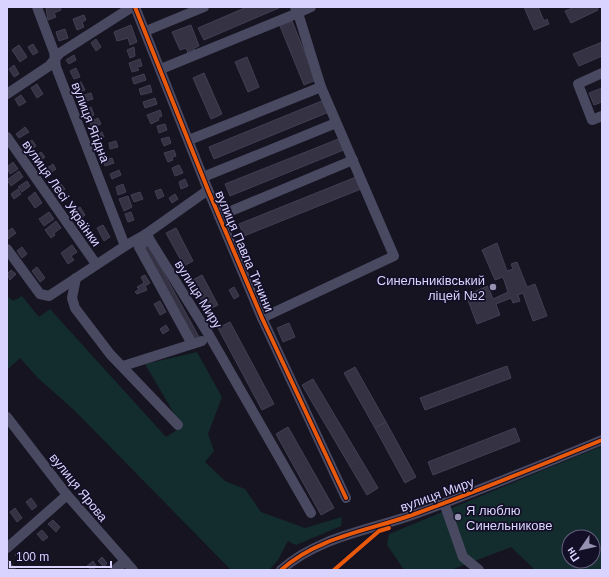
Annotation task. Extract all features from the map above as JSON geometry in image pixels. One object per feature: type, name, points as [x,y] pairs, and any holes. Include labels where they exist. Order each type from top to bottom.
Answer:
[{"type":"street","name":"вулиця Ягідна","points":[[37,7],[54,52],[59,75],[125,246]]},
{"type":"street","points":[[7,94],[55,60],[60,53],[132,7]]},
{"type":"street","name":"вулиця Павла Тичини","points":[[135,7],[146,31],[208,190],[262,318],[346,498]]},
{"type":"street","points":[[146,31],[204,7]]},
{"type":"street","points":[[161,69],[297,10],[311,7]]},
{"type":"street","points":[[262,318],[394,256],[321,87],[297,10]]},
{"type":"street","points":[[602,73],[578,84],[592,120],[602,116]]},
{"type":"street","points":[[189,140],[321,87]]},
{"type":"street","points":[[203,177],[336,122]]},
{"type":"street","name":"вулиця Лесі Українки","points":[[7,137],[96,264]]},
{"type":"street","points":[[219,216],[353,160]]},
{"type":"street","points":[[192,344],[139,247],[148,236],[208,190]]},
{"type":"street","points":[[7,249],[40,294],[49,296],[125,246],[148,236]]},
{"type":"street","name":"вулиця Миру","points":[[148,236],[209,335],[311,513]]},
{"type":"street","points":[[76,278],[72,298],[75,308],[110,354],[178,425]]},
{"type":"street","points":[[123,366],[202,341]]},
{"type":"street","name":"вулиця Ярова","points":[[7,417],[11,430],[133,570]]},
{"type":"street","name":"вулиця Миру","points":[[281,570],[298,556],[321,544],[444,503],[602,440]]},
{"type":"street","points":[[7,548],[67,495]]},
{"type":"street","points":[[444,503],[463,557],[479,570]]},
{"type":"street","points":[[115,570],[125,561]]},
{"type":"green space","points":[[7,296],[13,301],[22,296],[39,317],[50,309],[166,437],[182,427],[145,364],[197,352],[222,397],[208,434],[214,451],[205,462],[225,481],[245,489],[261,512],[305,528],[342,517],[341,526],[296,545],[288,541],[278,560],[269,570],[231,570],[75,411],[38,378],[20,358],[7,370]]},
{"type":"green space","points":[[602,446],[602,570],[535,570],[511,547],[451,570],[404,570],[387,545],[389,534]]},
{"type":"building","points":[[60,7],[61,10],[54,13],[56,17],[48,20],[46,8]]},
{"type":"building","points":[[247,7],[281,7],[204,40],[198,28]]},
{"type":"building","points":[[524,7],[538,7],[544,21],[547,19],[549,24],[534,30]]},
{"type":"building","points":[[575,7],[597,7],[598,10],[571,23],[565,11]]},
{"type":"building","points":[[84,15],[86,20],[82,22],[84,27],[77,30],[73,19]]},
{"type":"building","points":[[292,21],[316,80],[304,85],[280,26]]},
{"type":"building","points":[[131,25],[137,42],[130,45],[128,38],[117,41],[114,32]]},
{"type":"building","points":[[191,25],[199,46],[194,48],[195,52],[189,55],[186,48],[180,50],[172,32]]},
{"type":"building","points":[[65,29],[68,38],[59,41],[56,32]]},
{"type":"building","points":[[96,39],[101,47],[96,51],[91,43]]},
{"type":"building","points":[[602,42],[602,56],[579,66],[573,54]]},
{"type":"building","points":[[33,44],[38,52],[33,55],[28,47]]},
{"type":"building","points":[[19,45],[27,57],[20,62],[12,50]]},
{"type":"building","points":[[134,47],[135,56],[130,58],[127,50]]},
{"type":"building","points":[[74,55],[76,60],[69,64],[66,60]]},
{"type":"building","points":[[247,57],[259,87],[248,92],[235,62]]},
{"type":"building","points":[[140,59],[142,66],[137,67],[139,70],[132,72],[129,63]]},
{"type":"building","points":[[14,65],[19,74],[14,77],[9,69]]},
{"type":"building","points":[[76,68],[80,77],[74,79],[70,71]]},
{"type":"building","points":[[204,73],[222,114],[211,119],[193,78]]},
{"type":"building","points":[[144,74],[146,80],[134,84],[132,78]]},
{"type":"building","points":[[81,82],[85,90],[79,93],[75,84]]},
{"type":"building","points":[[37,84],[43,94],[37,98],[31,88]]},
{"type":"building","points":[[150,85],[152,92],[141,95],[139,89]]},
{"type":"building","points":[[602,88],[602,102],[594,105],[589,93]]},
{"type":"building","points":[[91,93],[93,99],[83,102],[81,96]]},
{"type":"building","points":[[21,95],[26,102],[19,106],[15,99]]},
{"type":"building","points":[[155,98],[157,104],[145,108],[143,102]]},
{"type":"building","points":[[324,100],[329,112],[214,159],[209,147]]},
{"type":"building","points":[[91,107],[94,115],[88,117],[86,109]]},
{"type":"building","points":[[160,110],[162,116],[158,118],[159,120],[151,124],[147,115]]},
{"type":"building","points":[[98,118],[101,124],[92,128],[90,122]]},
{"type":"building","points":[[165,124],[167,130],[159,133],[157,126]]},
{"type":"building","points":[[25,127],[29,132],[19,138],[16,134]]},
{"type":"building","points":[[102,132],[104,137],[97,140],[95,135]]},
{"type":"building","points":[[169,137],[171,143],[164,146],[161,139]]},
{"type":"building","points":[[341,138],[346,149],[230,196],[225,184]]},
{"type":"building","points":[[32,140],[36,146],[28,151],[24,146]]},
{"type":"building","points":[[116,141],[118,147],[110,149],[109,143]]},
{"type":"building","points":[[174,150],[176,156],[172,157],[173,160],[168,162],[164,153]]},
{"type":"building","points":[[41,152],[45,157],[37,163],[33,158]]},
{"type":"building","points":[[112,158],[114,163],[105,166],[103,161]]},
{"type":"building","points":[[13,162],[18,169],[10,174],[7,167]]},
{"type":"building","points":[[53,164],[56,169],[46,176],[43,171]]},
{"type":"building","points":[[179,165],[183,173],[175,176],[172,168]]},
{"type":"building","points":[[119,170],[121,175],[112,179],[110,174]]},
{"type":"building","points":[[19,171],[23,177],[11,186],[7,180]]},
{"type":"building","points":[[356,177],[361,189],[244,236],[239,224]]},
{"type":"building","points":[[185,179],[188,186],[181,189],[179,182]]},
{"type":"building","points":[[27,181],[30,186],[22,192],[18,187]]},
{"type":"building","points":[[60,183],[65,189],[58,194],[54,188]]},
{"type":"building","points":[[123,184],[126,192],[118,195],[116,187]]},
{"type":"building","points":[[18,189],[21,194],[14,199],[11,194]]},
{"type":"building","points":[[161,189],[164,196],[158,199],[155,191]]},
{"type":"building","points":[[35,192],[42,203],[35,208],[28,198]]},
{"type":"building","points":[[140,192],[143,199],[134,202],[131,195]]},
{"type":"building","points":[[175,194],[178,199],[172,203],[169,198]]},
{"type":"building","points":[[128,196],[132,207],[124,211],[119,199]]},
{"type":"building","points":[[80,207],[85,215],[81,218],[80,215],[75,218],[71,212]]},
{"type":"building","points":[[49,212],[54,219],[44,226],[39,219]]},
{"type":"building","points":[[131,212],[134,220],[128,222],[125,214]]},
{"type":"building","points":[[56,221],[61,228],[54,233],[55,235],[51,238],[45,230]]},
{"type":"building","points":[[103,225],[110,237],[104,241],[97,228]]},
{"type":"building","points":[[12,228],[16,233],[8,239],[7,232]]},
{"type":"building","points":[[176,228],[193,261],[184,266],[166,233]]},
{"type":"building","points":[[497,243],[507,271],[513,269],[511,264],[517,262],[527,287],[535,284],[547,316],[533,321],[523,293],[518,295],[520,301],[513,303],[511,298],[496,304],[500,315],[477,324],[466,295],[488,286],[493,299],[508,292],[503,277],[495,280],[482,250]]},
{"type":"building","points":[[148,244],[199,337],[193,341],[143,248]]},
{"type":"building","points":[[72,245],[77,252],[71,256],[74,260],[68,264],[61,253]]},
{"type":"building","points":[[22,247],[27,254],[22,258],[17,251]]},
{"type":"building","points":[[37,267],[45,278],[40,282],[32,271]]},
{"type":"building","points":[[11,270],[16,274],[10,280],[7,274]]},
{"type":"building","points":[[145,275],[150,283],[145,286],[147,290],[137,294],[135,292],[139,289],[137,287],[144,283],[141,277]]},
{"type":"building","points":[[202,275],[218,305],[207,310],[191,281]]},
{"type":"building","points":[[234,287],[239,296],[234,299],[229,290]]},
{"type":"building","points":[[160,301],[166,312],[160,315],[154,304]]},
{"type":"building","points":[[230,322],[274,404],[262,410],[218,328]]},
{"type":"building","points":[[289,323],[295,337],[283,342],[277,328]]},
{"type":"building","points":[[166,325],[169,330],[163,334],[160,329]]},
{"type":"building","points":[[507,366],[511,378],[425,410],[420,398]]},
{"type":"building","points":[[355,367],[386,422],[375,428],[344,373]]},
{"type":"building","points":[[313,379],[378,488],[367,495],[302,385]]},
{"type":"building","points":[[386,422],[416,477],[405,483],[375,428]]},
{"type":"building","points":[[288,427],[334,508],[321,515],[276,434]]},
{"type":"building","points":[[515,428],[520,441],[433,475],[428,462]]},
{"type":"building","points":[[31,498],[37,506],[32,510],[26,502]]},
{"type":"building","points":[[15,508],[22,518],[17,522],[10,512]]},
{"type":"building","points":[[53,520],[60,527],[56,532],[48,524]]},
{"type":"building","points":[[42,530],[48,537],[43,541],[37,534]]},
{"type":"building","points":[[20,551],[26,558],[22,562],[15,555]]},
{"type":"building","points":[[102,557],[107,563],[104,567],[98,561]]},
{"type":"building","points":[[8,560],[16,570],[9,570],[7,568]]},
{"type":"building","points":[[93,561],[97,567],[91,570],[87,566]]},
{"type":"cycle path","points":[[135,7],[208,190],[262,318],[346,498]]},
{"type":"cycle path","points":[[281,570],[295,559],[327,542],[412,515],[507,479],[602,440]]},
{"type":"cycle path","points":[[334,570],[379,531],[389,528]]},
{"type":"place","name":"Синельниківський ліцей №2","points":[[493,287]]},
{"type":"place","name":"Я люблю Синельникове","points":[[458,517]]}]
